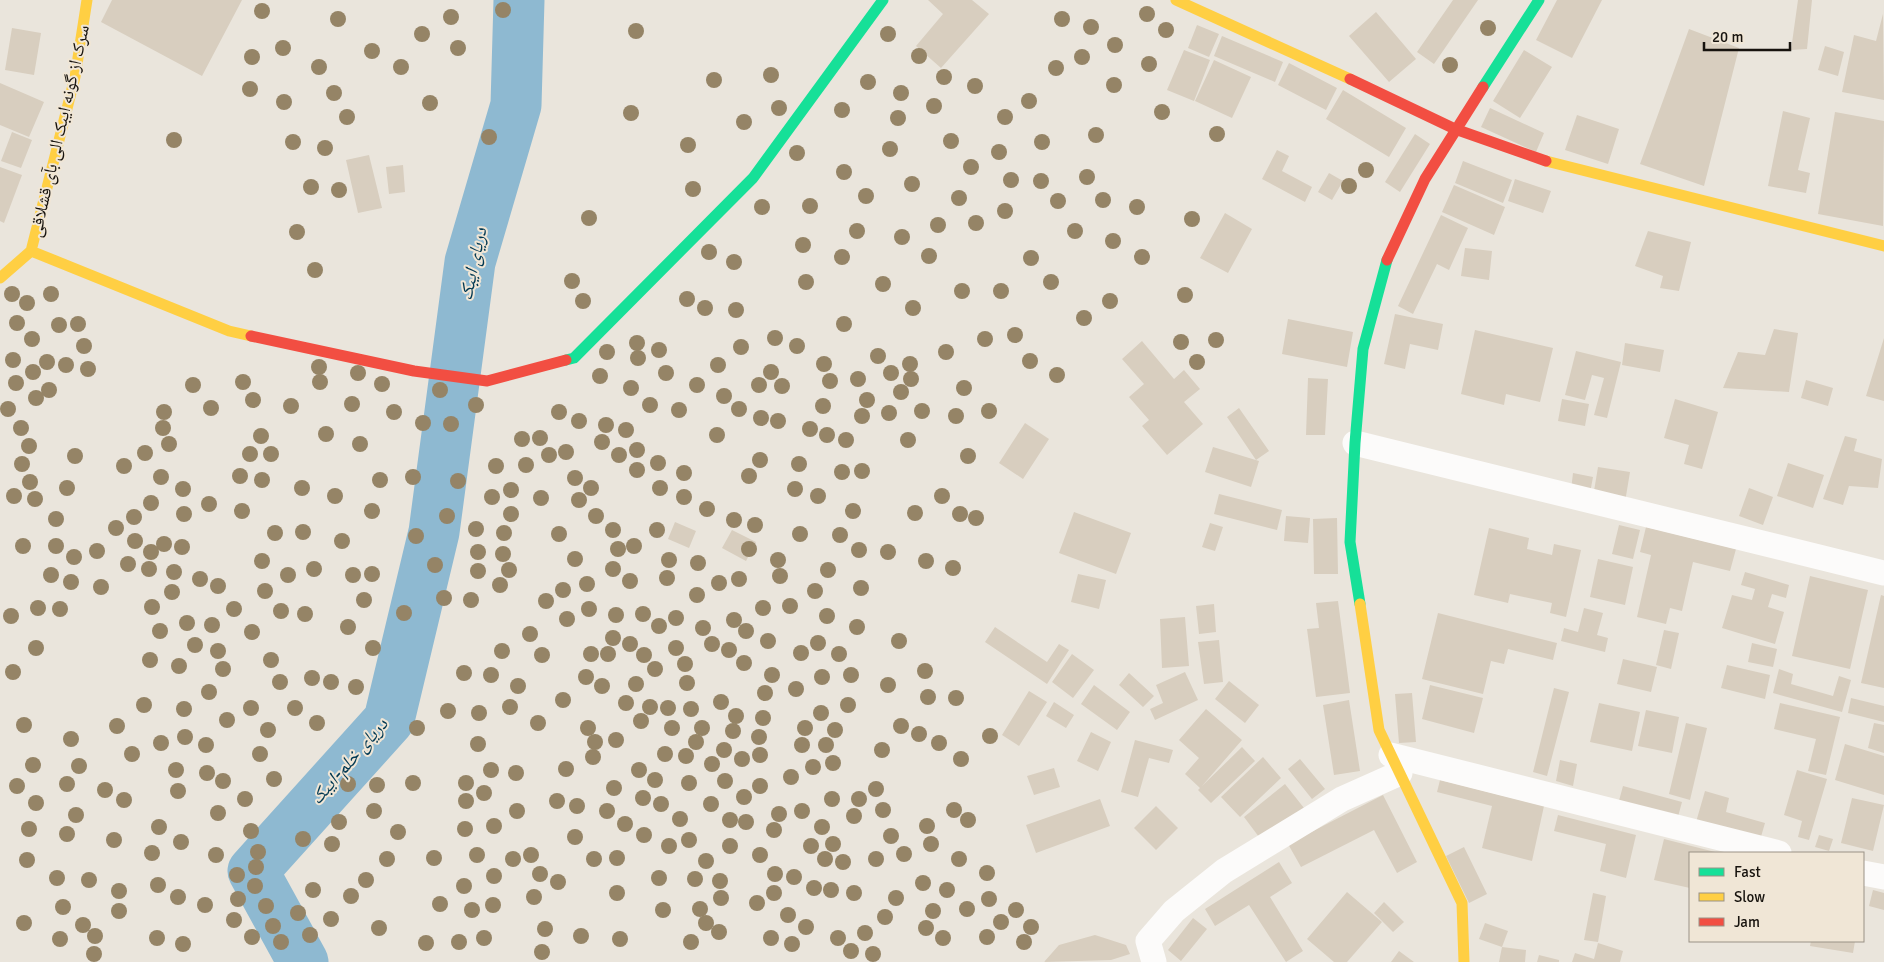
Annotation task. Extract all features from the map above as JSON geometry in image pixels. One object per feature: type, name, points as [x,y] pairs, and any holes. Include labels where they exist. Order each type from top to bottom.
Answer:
[{"type":"street","name":"سرک از گونه ایبک الی بآی قشلاقی","points":[[0,278],[31,250],[75,77],[87,0]]},
{"type":"street","points":[[31,250],[229,331],[414,371],[488,381],[574,358],[753,178],[883,0]]},
{"type":"street","points":[[1176,0],[1344,75],[1455,129],[1534,158],[1884,246]]},
{"type":"street","points":[[1464,962],[1462,903],[1378,730],[1350,542],[1355,444],[1363,349],[1390,254],[1425,179],[1455,129],[1539,0]]},
{"type":"street","points":[[1355,444],[1884,573]]},
{"type":"street","points":[[1154,962],[1148,941],[1174,911],[1224,871],[1342,799],[1395,764],[1775,852]]},
{"type":"street","points":[[1864,872],[1884,877]]},
{"type":"building","points":[[112,0],[242,0],[202,76],[101,22]]},
{"type":"building","points":[[928,0],[972,0],[989,14],[941,68],[916,46],[943,14]]},
{"type":"building","points":[[1453,0],[1478,0],[1434,64],[1417,52]]},
{"type":"building","points":[[1557,0],[1602,0],[1572,58],[1536,40]]},
{"type":"building","points":[[1798,0],[1812,0],[1807,49],[1791,50]]},
{"type":"building","points":[[1376,12],[1416,59],[1389,82],[1349,36]]},
{"type":"building","points":[[1883,14],[1884,100],[1842,92],[1854,35],[1876,41]]},
{"type":"building","points":[[1197,25],[1219,34],[1209,57],[1188,48]]},
{"type":"building","points":[[12,28],[41,33],[34,75],[5,70]]},
{"type":"building","points":[[1689,29],[1739,48],[1704,186],[1640,164]]},
{"type":"building","points":[[1222,36],[1283,62],[1275,82],[1214,56]]},
{"type":"building","points":[[1825,46],[1844,52],[1838,76],[1818,70]]},
{"type":"building","points":[[1184,50],[1210,60],[1194,101],[1167,90]]},
{"type":"building","points":[[1524,50],[1552,67],[1520,118],[1493,101]]},
{"type":"building","points":[[1214,60],[1251,77],[1232,118],[1195,101]]},
{"type":"building","points":[[1289,63],[1337,88],[1326,110],[1278,85]]},
{"type":"building","points":[[0,83],[44,102],[29,137],[0,125]]},
{"type":"building","points":[[1343,90],[1406,128],[1389,157],[1326,119]]},
{"type":"building","points":[[1490,108],[1544,133],[1536,152],[1481,127]]},
{"type":"building","points":[[1783,111],[1810,118],[1798,170],[1810,173],[1806,193],[1768,186]]},
{"type":"building","points":[[1835,112],[1884,121],[1883,226],[1818,214]]},
{"type":"building","points":[[1577,115],[1619,129],[1608,164],[1565,150]]},
{"type":"building","points":[[12,132],[32,140],[21,168],[1,161]]},
{"type":"building","points":[[1415,134],[1430,144],[1400,192],[1385,182]]},
{"type":"building","points":[[1277,150],[1289,156],[1282,171],[1312,187],[1305,202],[1262,179]]},
{"type":"building","points":[[369,155],[382,208],[358,213],[346,160]]},
{"type":"building","points":[[1463,161],[1512,180],[1503,203],[1455,183]]},
{"type":"building","points":[[403,165],[405,192],[389,194],[386,167]]},
{"type":"building","points":[[0,167],[22,175],[4,223],[0,221]]},
{"type":"building","points":[[1329,173],[1343,181],[1332,200],[1318,192]]},
{"type":"building","points":[[1515,179],[1551,191],[1543,213],[1508,201]]},
{"type":"building","points":[[1454,185],[1505,207],[1494,235],[1442,212]]},
{"type":"building","points":[[1225,213],[1252,229],[1228,273],[1200,258]]},
{"type":"building","points":[[1441,215],[1468,228],[1449,270],[1437,264],[1413,314],[1398,306]]},
{"type":"building","points":[[1648,231],[1691,242],[1679,291],[1660,288],[1663,276],[1635,266]]},
{"type":"building","points":[[1465,248],[1492,251],[1489,280],[1461,276]]},
{"type":"building","points":[[1395,314],[1443,324],[1438,350],[1410,344],[1405,369],[1384,364]]},
{"type":"building","points":[[1288,319],[1353,332],[1347,367],[1282,354]]},
{"type":"building","points":[[1774,329],[1798,333],[1789,392],[1723,388],[1738,352],[1765,355]]},
{"type":"building","points":[[1475,330],[1553,348],[1540,402],[1506,394],[1504,405],[1461,394]]},
{"type":"building","points":[[1884,338],[1884,401],[1866,396]]},
{"type":"building","points":[[1142,341],[1174,379],[1184,370],[1200,389],[1184,402],[1203,424],[1167,455],[1142,426],[1149,420],[1129,397],[1144,384],[1122,359]]},
{"type":"building","points":[[1625,343],[1664,350],[1660,372],[1622,365]]},
{"type":"building","points":[[1576,351],[1621,362],[1607,418],[1594,415],[1604,378],[1592,375],[1585,400],[1565,395]]},
{"type":"building","points":[[1308,378],[1328,379],[1325,435],[1306,435]]},
{"type":"building","points":[[1806,380],[1833,388],[1828,406],[1801,398]]},
{"type":"building","points":[[1562,399],[1589,404],[1585,426],[1558,421]]},
{"type":"building","points":[[1675,399],[1718,412],[1702,469],[1684,464],[1689,445],[1664,438]]},
{"type":"building","points":[[1239,408],[1269,451],[1256,460],[1227,417]]},
{"type":"building","points":[[1025,423],[1049,439],[1023,479],[999,463]]},
{"type":"building","points":[[1845,436],[1857,439],[1854,451],[1882,459],[1878,488],[1849,486],[1843,505],[1823,499]]},
{"type":"building","points":[[1213,447],[1259,461],[1251,487],[1205,472]]},
{"type":"building","points":[[1788,463],[1824,475],[1813,508],[1777,496]]},
{"type":"building","points":[[1598,467],[1630,472],[1625,502],[1593,497]]},
{"type":"building","points":[[1573,473],[1593,477],[1590,493],[1571,490]]},
{"type":"building","points":[[1749,488],[1773,497],[1763,525],[1739,516]]},
{"type":"building","points":[[1219,494],[1282,510],[1277,530],[1214,514]]},
{"type":"building","points":[[1074,512],[1131,533],[1116,574],[1059,553]]},
{"type":"building","points":[[1286,516],[1310,518],[1308,543],[1284,541]]},
{"type":"building","points":[[1337,518],[1338,574],[1314,574],[1313,519]]},
{"type":"building","points":[[675,522],[696,531],[689,548],[668,539]]},
{"type":"building","points":[[1210,523],[1223,527],[1215,551],[1202,547]]},
{"type":"building","points":[[1619,525],[1640,530],[1633,559],[1612,554]]},
{"type":"building","points":[[1646,527],[1736,549],[1730,571],[1693,562],[1682,611],[1670,608],[1666,624],[1637,617],[1651,555],[1640,552]]},
{"type":"building","points":[[1489,528],[1529,538],[1527,549],[1552,555],[1554,544],[1581,550],[1566,617],[1550,613],[1552,603],[1510,594],[1508,603],[1474,595]]},
{"type":"building","points":[[732,530],[756,542],[746,561],[722,548]]},
{"type":"building","points":[[1598,559],[1633,567],[1625,605],[1590,597]]},
{"type":"building","points":[[1745,572],[1789,585],[1786,598],[1772,594],[1768,607],[1784,612],[1775,644],[1722,628],[1732,595],[1752,600],[1755,589],[1741,585]]},
{"type":"building","points":[[1078,574],[1106,580],[1099,609],[1071,602]]},
{"type":"building","points":[[1810,576],[1868,590],[1850,669],[1792,656]]},
{"type":"building","points":[[1881,595],[1884,596],[1884,688],[1861,683]]},
{"type":"building","points":[[1338,601],[1350,693],[1316,697],[1307,629],[1319,628],[1316,603]]},
{"type":"building","points":[[1214,604],[1216,632],[1199,634],[1196,606]]},
{"type":"building","points":[[1584,608],[1603,613],[1597,635],[1608,638],[1605,652],[1561,641],[1564,628],[1578,632]]},
{"type":"building","points":[[1438,613],[1557,643],[1553,660],[1508,649],[1504,664],[1491,661],[1483,694],[1422,679]]},
{"type":"building","points":[[1185,617],[1189,666],[1162,668],[1160,619]]},
{"type":"building","points":[[995,627],[1047,662],[1059,644],[1069,650],[1047,684],[985,642]]},
{"type":"building","points":[[1664,630],[1679,633],[1671,669],[1656,665]]},
{"type":"building","points":[[1219,640],[1223,682],[1204,684],[1198,642]]},
{"type":"building","points":[[1752,643],[1777,649],[1773,667],[1748,662]]},
{"type":"building","points":[[1072,654],[1094,670],[1073,698],[1052,682]]},
{"type":"building","points":[[1623,659],[1657,667],[1651,692],[1617,684]]},
{"type":"building","points":[[1727,665],[1770,675],[1765,699],[1721,688]]},
{"type":"building","points":[[1779,669],[1793,674],[1791,684],[1833,696],[1839,676],[1851,680],[1842,712],[1773,693]]},
{"type":"building","points":[[1185,672],[1198,700],[1155,720],[1150,709],[1163,703],[1156,685]]},
{"type":"building","points":[[1129,673],[1154,696],[1143,707],[1119,685]]},
{"type":"building","points":[[1229,681],[1259,705],[1245,723],[1215,699]]},
{"type":"building","points":[[1094,685],[1130,712],[1117,730],[1081,704]]},
{"type":"building","points":[[1430,685],[1483,698],[1474,733],[1422,719]]},
{"type":"building","points":[[1554,688],[1569,692],[1547,776],[1533,772]]},
{"type":"building","points":[[1029,691],[1047,702],[1019,746],[1002,735]]},
{"type":"building","points":[[1412,693],[1416,742],[1399,743],[1395,694]]},
{"type":"building","points":[[1851,698],[1884,706],[1884,722],[1848,713]]},
{"type":"building","points":[[1349,700],[1360,771],[1334,775],[1323,705]]},
{"type":"building","points":[[1054,702],[1074,715],[1066,728],[1046,716]]},
{"type":"building","points":[[1599,703],[1640,712],[1632,751],[1590,742]]},
{"type":"building","points":[[1780,703],[1840,717],[1826,775],[1808,771],[1816,739],[1774,729]]},
{"type":"building","points":[[1206,709],[1242,740],[1202,786],[1242,747],[1255,761],[1211,803],[1198,790],[1200,788],[1185,774],[1199,758],[1179,740]]},
{"type":"building","points":[[1646,710],[1679,717],[1672,753],[1638,746]]},
{"type":"building","points":[[1686,723],[1707,728],[1690,800],[1669,794]]},
{"type":"building","points":[[1874,723],[1884,725],[1884,753],[1868,748]]},
{"type":"building","points":[[1091,732],[1111,742],[1098,771],[1077,761]]},
{"type":"building","points":[[1135,740],[1173,750],[1169,763],[1149,758],[1138,797],[1121,792]]},
{"type":"building","points":[[1845,744],[1884,756],[1884,795],[1835,780]]},
{"type":"building","points":[[1263,757],[1281,778],[1240,817],[1221,797]]},
{"type":"building","points":[[1300,759],[1325,789],[1312,799],[1288,769]]},
{"type":"building","points":[[1560,760],[1577,764],[1573,786],[1556,781]]},
{"type":"building","points":[[1054,768],[1060,787],[1034,795],[1027,776]]},
{"type":"building","points":[[1797,770],[1827,779],[1809,840],[1798,837],[1802,821],[1784,815]]},
{"type":"building","points":[[1440,780],[1544,806],[1532,861],[1482,848],[1492,806],[1437,792]]},
{"type":"building","points":[[1285,784],[1304,808],[1262,841],[1244,817]]},
{"type":"building","points":[[1623,786],[1682,802],[1676,824],[1617,808]]},
{"type":"building","points":[[1705,791],[1729,798],[1726,812],[1765,823],[1758,847],[1694,829]]},
{"type":"building","points":[[1383,795],[1417,862],[1397,873],[1374,830],[1301,867],[1288,844]]},
{"type":"building","points":[[1852,798],[1884,805],[1873,851],[1841,843]]},
{"type":"building","points":[[1100,799],[1110,826],[1036,853],[1026,825]]},
{"type":"building","points":[[1156,806],[1178,828],[1156,850],[1134,828]]},
{"type":"building","points":[[1558,815],[1636,835],[1626,878],[1600,871],[1606,844],[1554,831]]},
{"type":"building","points":[[1819,835],[1833,839],[1829,851],[1815,847]]},
{"type":"building","points":[[1664,839],[1715,852],[1689,852],[1689,888],[1654,880]]},
{"type":"building","points":[[1464,847],[1487,894],[1469,903],[1446,856]]},
{"type":"building","points":[[1279,862],[1292,883],[1270,897],[1303,951],[1286,962],[1249,905],[1215,926],[1205,909]]},
{"type":"building","points":[[1873,890],[1884,893],[1884,910],[1869,906]]},
{"type":"building","points":[[1347,892],[1382,922],[1347,962],[1334,962],[1307,939]]},
{"type":"building","points":[[1593,893],[1606,896],[1598,942],[1584,940]]},
{"type":"building","points":[[1384,902],[1404,922],[1393,932],[1374,913]]},
{"type":"building","points":[[1193,918],[1207,929],[1181,961],[1168,950]]},
{"type":"building","points":[[1485,923],[1508,931],[1502,947],[1479,939]]},
{"type":"building","points":[[1095,935],[1126,945],[1130,954],[1111,960],[1044,962],[1059,945]]},
{"type":"building","points":[[1811,942],[1855,942],[1853,953],[1810,946]]},
{"type":"building","points":[[1598,943],[1623,951],[1620,962],[1572,962],[1575,953],[1594,959]]},
{"type":"building","points":[[1502,947],[1526,950],[1525,962],[1499,962]]},
{"type":"building","points":[[1399,951],[1414,962],[1391,962]]},
{"type":"building","points":[[1539,955],[1559,960],[1559,962],[1537,962]]},
{"type":"waterway","name":"دریای ایبک","points":[[303,962],[253,871],[389,720],[434,532],[470,262],[516,105],[519,0]]},
{"type":"traffic: fast","points":[[566,360],[574,358],[753,178],[883,0]]},
{"type":"traffic: fast","points":[[1483,87],[1539,0]]},
{"type":"traffic: fast","points":[[1360,604],[1350,542],[1355,443],[1363,349],[1387,260]]},
{"type":"traffic: slow","points":[[0,278],[31,251],[75,77],[87,0]]},
{"type":"traffic: slow","points":[[1176,0],[1350,79]]},
{"type":"traffic: slow","points":[[1546,161],[1884,246]]},
{"type":"traffic: slow","points":[[31,251],[229,331],[251,336]]},
{"type":"traffic: slow","points":[[1360,604],[1379,730],[1462,903],[1464,962]]},
{"type":"traffic: jam","points":[[1350,79],[1455,129],[1546,161]]},
{"type":"traffic: jam","points":[[1387,260],[1425,179],[1483,87]]},
{"type":"traffic: jam","points":[[251,336],[414,371],[487,381],[566,360]]},
{"type":"water label","name":"دریای خلم-ایبک","points":[[349,761]]}]
